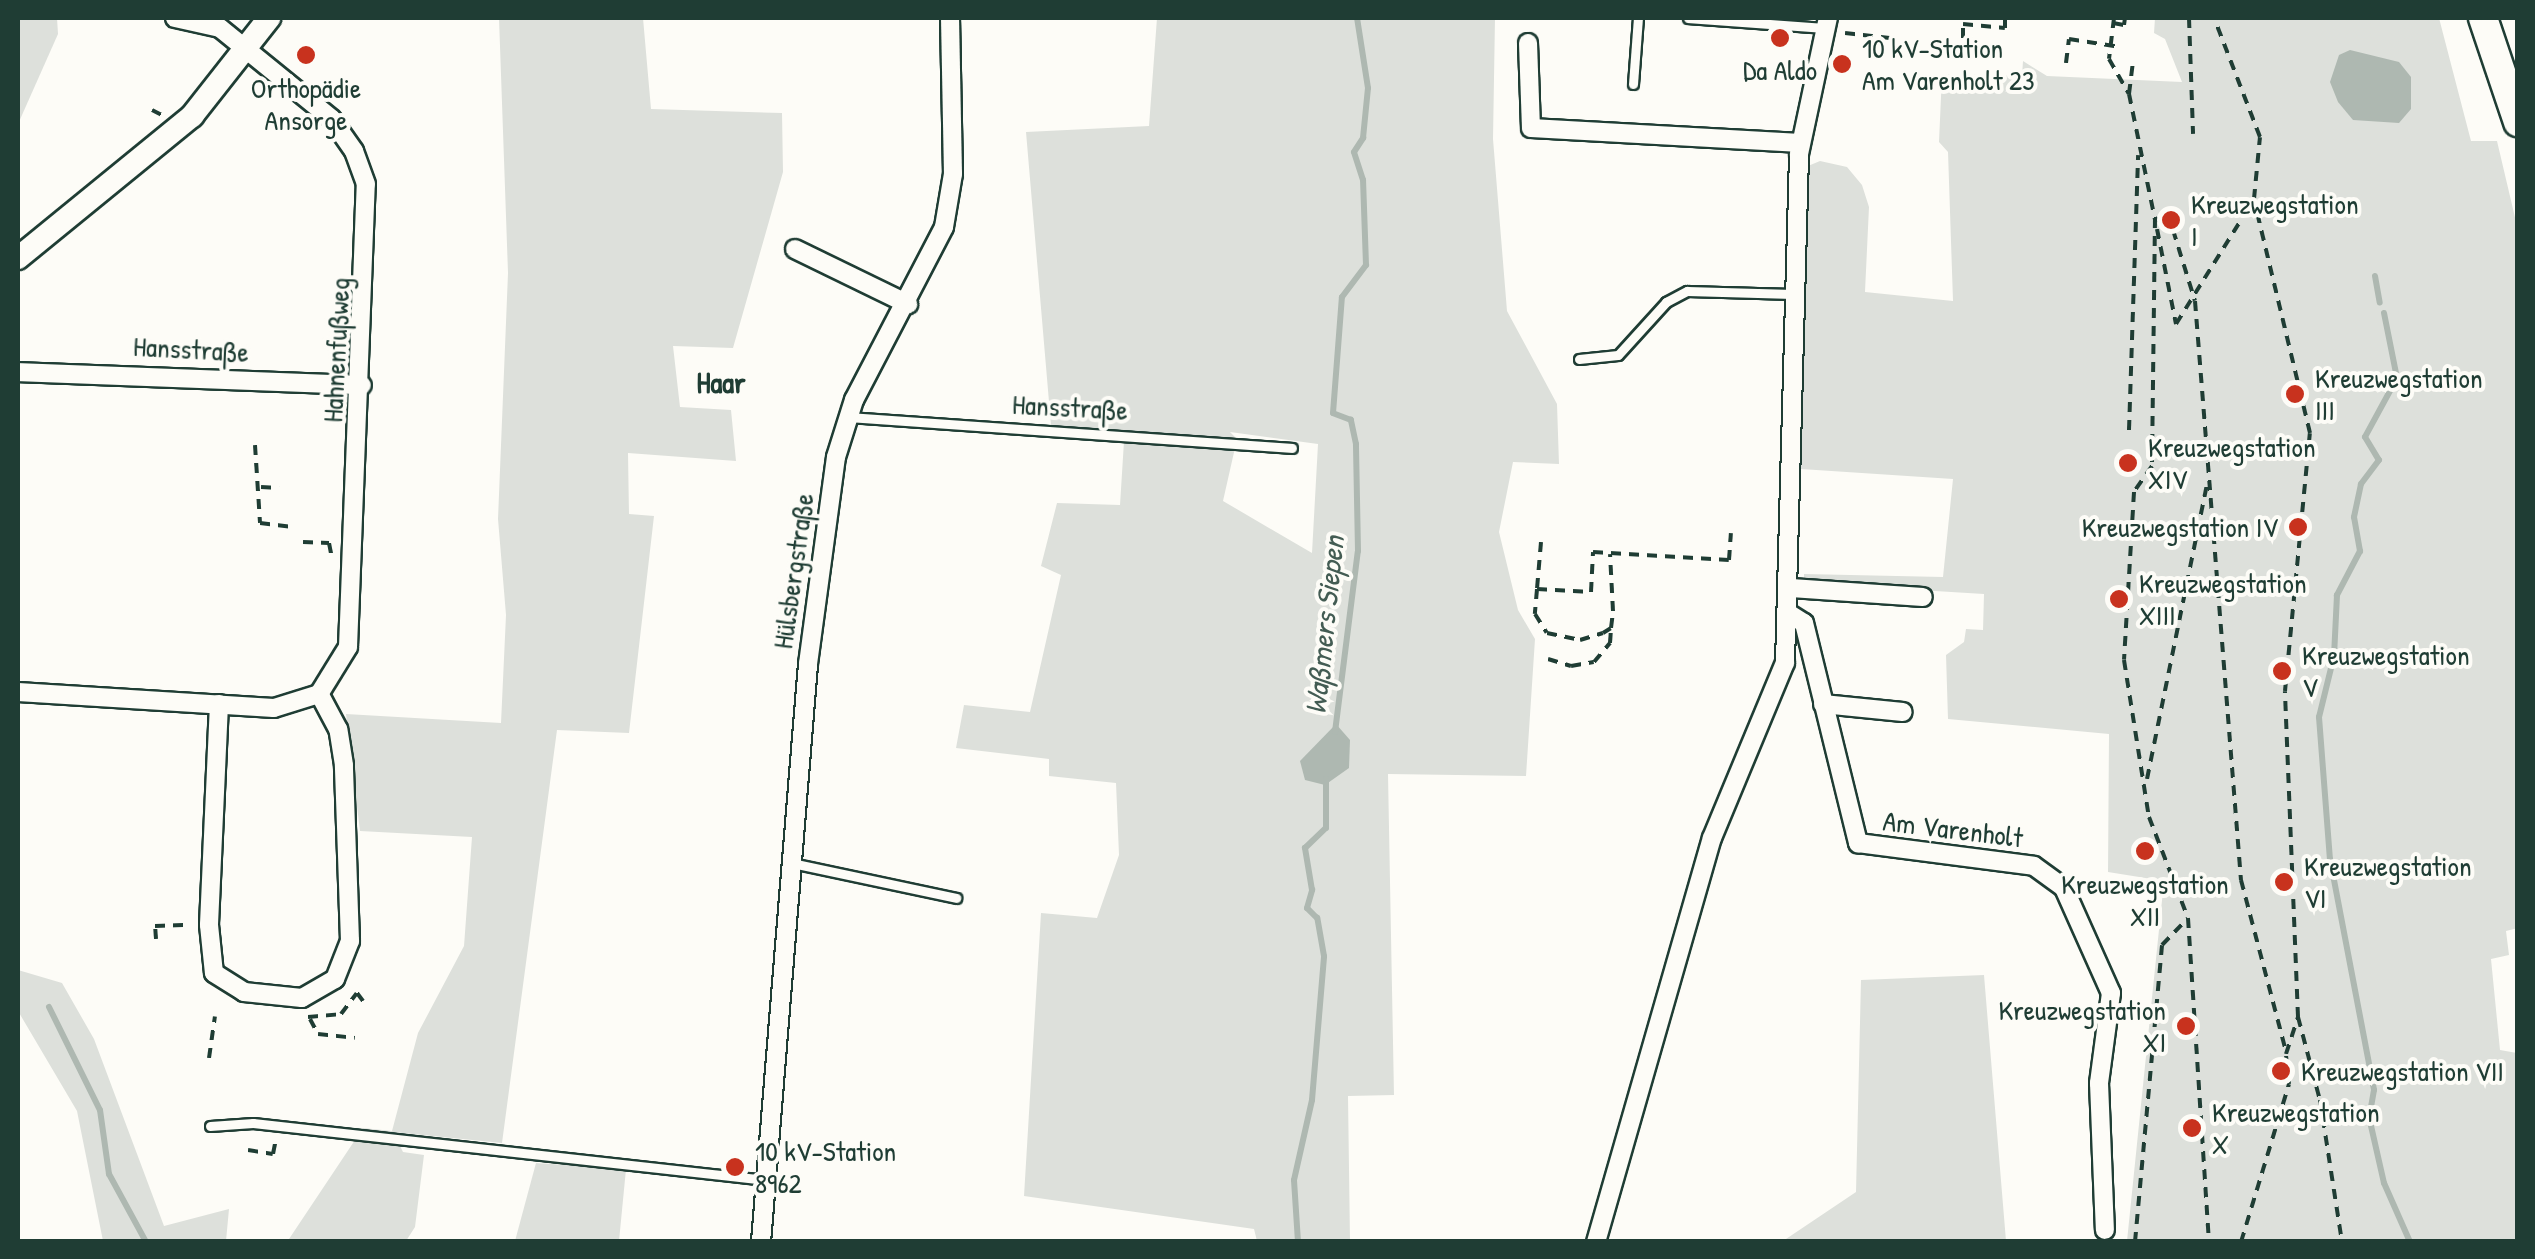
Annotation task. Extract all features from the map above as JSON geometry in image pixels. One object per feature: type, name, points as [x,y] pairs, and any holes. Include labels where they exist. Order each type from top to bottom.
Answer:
[{"type":"main road","points":[[2483,18],[2518,122]]},
{"type":"street","name":"Hahnenfußweg","points":[[174,18],[220,28],[247,48],[263,70],[332,119],[366,184],[362,385],[348,646],[319,694]]},
{"type":"street","points":[[18,258],[142,164],[192,116],[269,18]]},
{"type":"street","name":"Hülsbergstraße","points":[[762,1242],[808,664],[846,418],[908,304],[944,227],[953,174],[950,18]]},
{"type":"street","name":"Am Varenholt","points":[[1596,1242],[1712,838],[1778,690],[1791,615],[1786,451],[1800,144],[1827,23]]},
{"type":"street","points":[[1528,43],[1531,128],[1800,144]]},
{"type":"street","points":[[795,249],[908,304]]},
{"type":"street","name":"Hansstraße","points":[[18,372],[362,385]]},
{"type":"street","points":[[1791,588],[1923,597]]},
{"type":"street","name":"Am Varenholt","points":[[1791,615],[1804,623],[1858,843],[2034,866],[2064,888],[2110,992],[2100,1082],[2105,1230]]},
{"type":"street","points":[[18,692],[219,704],[274,708],[319,694],[338,730],[344,765],[350,941],[344,965],[328,986],[302,998],[244,992],[214,974],[209,925],[219,704]]},
{"type":"street","points":[[1824,704],[1902,712]]},
{"type":"lane","points":[[1634,84],[1638,18]]},
{"type":"lane","points":[[1688,18],[1827,23]]},
{"type":"lane","points":[[1578,359],[1618,355],[1666,302],[1687,290],[1793,294]]},
{"type":"lane","name":"Hansstraße","points":[[846,418],[1292,448]]},
{"type":"lane","points":[[792,863],[956,898]]},
{"type":"lane","points":[[210,1126],[279,1127],[766,1180]]},
{"type":"path","points":[[1963,56],[1962,24],[2005,28],[2005,18]]},
{"type":"path","points":[[2125,18],[2124,25],[2114,20],[2109,59],[2129,94]]},
{"type":"path","points":[[2189,18],[2193,134]]},
{"type":"path","points":[[2214,18],[2260,137],[2254,200],[2310,434],[2285,690],[2298,1018],[2320,1100],[2342,1242]]},
{"type":"path","points":[[1827,23],[1899,39]]},
{"type":"path","points":[[2066,63],[2069,39],[2120,48]]},
{"type":"path","points":[[2133,61],[2129,94],[2138,150],[2176,324],[2196,301],[2254,200]]},
{"type":"path","points":[[152,110],[162,115]]},
{"type":"path","points":[[2129,430],[2138,150]]},
{"type":"path","points":[[2155,218],[2172,230],[2196,301],[2241,880],[2286,1054],[2289,1084],[2241,1242]]},
{"type":"path","points":[[2155,218],[2152,466],[2134,492],[2124,660],[2149,818],[2188,918],[2209,1242]]},
{"type":"path","points":[[256,445],[260,523],[296,527]]},
{"type":"path","points":[[2146,784],[2208,480]]},
{"type":"path","points":[[260,487],[279,488]]},
{"type":"path","points":[[1537,589],[1591,592],[1593,552],[1729,560],[1731,533]]},
{"type":"path","points":[[303,542],[329,544],[328,558],[353,560]]},
{"type":"path","points":[[1541,542],[1535,614],[1547,633],[1580,640],[1611,628]]},
{"type":"path","points":[[1548,659],[1571,666],[1594,662],[1610,643],[1610,554]]},
{"type":"path","points":[[2121,600],[2127,605]]},
{"type":"path","points":[[2135,1242],[2162,945],[2188,918]]},
{"type":"path","points":[[156,939],[156,926],[209,925]]},
{"type":"path","points":[[303,1016],[341,1014],[356,993],[362,1001]]},
{"type":"path","points":[[209,1058],[215,1016]]},
{"type":"path","points":[[310,1018],[318,1034],[355,1038]]},
{"type":"path","points":[[2286,1054],[2298,1018]]},
{"type":"path","points":[[248,1150],[273,1154],[279,1127]]},
{"type":"shaded area","points":[[18,18],[57,18],[58,34],[18,124]]},
{"type":"shaded area","points":[[499,18],[643,18],[651,109],[782,113],[783,172],[733,348],[673,346],[680,407],[731,410],[736,461],[628,453],[629,514],[654,516],[629,733],[557,730],[502,1143],[393,1132],[403,1152],[424,1155],[415,1227],[406,1241],[287,1242],[363,1128],[392,1131],[418,1033],[464,946],[472,837],[360,831],[346,714],[501,723],[506,615],[498,519],[508,273]]},
{"type":"shaded area","points":[[1157,18],[1495,18],[1493,139],[1507,311],[1557,404],[1559,464],[1513,462],[1499,532],[1518,610],[1535,639],[1526,776],[1388,774],[1394,1095],[1348,1096],[1350,1241],[1257,1241],[1254,1229],[1024,1196],[1041,913],[1097,918],[1119,855],[1116,783],[1049,776],[1049,759],[956,748],[964,705],[1030,712],[1061,575],[1041,566],[1057,503],[1120,505],[1124,441],[1052,437],[1026,132],[1149,126]],"holes":[[[1230,432],[1318,444],[1312,553],[1223,501],[1237,439]]]},
{"type":"shaded area","points":[[2155,18],[2439,18],[2471,141],[2497,141],[2517,226],[2518,928],[2506,931],[2509,955],[2491,959],[2500,1050],[2517,1053],[2517,1241],[2127,1241],[2164,881],[2108,872],[2109,734],[1948,719],[1946,655],[1964,642],[1966,629],[1983,630],[1984,594],[1804,583],[1804,574],[1943,577],[1953,479],[1801,469],[1808,166],[1820,161],[1847,167],[1862,185],[1869,207],[1865,292],[1953,301],[1948,152],[1939,142],[1942,74],[2022,76],[2023,61],[2047,76],[2182,82],[2165,39],[2154,33]]},
{"type":"shaded area","points":[[2350,50],[2399,62],[2411,77],[2411,109],[2399,123],[2353,120],[2338,102],[2330,82],[2339,55]]},
{"type":"shaded area","points":[[1336,724],[1350,740],[1349,768],[1325,785],[1305,780],[1300,761]]},
{"type":"shaded area","points":[[18,970],[62,983],[94,1039],[164,1226],[229,1209],[226,1241],[103,1241],[77,1111],[18,1011]]},
{"type":"shaded area","points":[[1984,975],[2006,1241],[1783,1241],[1856,1192],[1861,980]]},
{"type":"shaded area","points":[[536,1163],[626,1169],[619,1241],[515,1241]]},
{"type":"waterway","name":"Waßmers Siepen","points":[[1335,732],[1358,551],[1356,444],[1351,420],[1333,413],[1342,297],[1366,265],[1363,180],[1354,152],[1363,138],[1368,88],[1357,18]]},
{"type":"waterway","points":[[2375,276],[2380,303]]},
{"type":"waterway","points":[[2384,313],[2397,378],[2365,437],[2379,460],[2361,484],[2354,517],[2360,551],[2337,595],[2334,656],[2319,717],[2330,859],[2374,1090],[2369,1117],[2384,1183],[2410,1242]]},
{"type":"waterway","name":"Waßmers Siepen","points":[[1298,1242],[1294,1180],[1312,1100],[1324,956],[1317,918],[1307,908],[1312,890],[1305,848],[1326,828],[1326,779]]},
{"type":"waterway","points":[[49,1007],[100,1110],[109,1174],[146,1242]]},
{"type":"place","name":"Da Aldo","points":[[1780,38]]},
{"type":"place","name":"Orthopädie Ansorge","points":[[306,55]]},
{"type":"place","name":"10 kV-Station Am Varenholt 23","points":[[1842,64]]},
{"type":"place","name":"Kreuzwegstation I","points":[[2171,220]]},
{"type":"place","name":"Kreuzwegstation III","points":[[2295,394]]},
{"type":"place","name":"Kreuzwegstation XIV","points":[[2128,463]]},
{"type":"place","name":"Kreuzwegstation IV","points":[[2298,527]]},
{"type":"place","name":"Kreuzwegstation XIII","points":[[2119,599]]},
{"type":"place","name":"Kreuzwegstation V","points":[[2282,671]]},
{"type":"place","name":"Kreuzwegstation XII","points":[[2145,851]]},
{"type":"place","name":"Kreuzwegstation VI","points":[[2284,882]]},
{"type":"place","name":"Kreuzwegstation XI","points":[[2186,1026]]},
{"type":"place","name":"Kreuzwegstation VII","points":[[2281,1071]]},
{"type":"place","name":"Kreuzwegstation X","points":[[2192,1128]]},
{"type":"place","name":"10 kV-Station 8962","points":[[735,1167]]},
{"type":"district","name":"Haar","points":[[721,382]]}]
